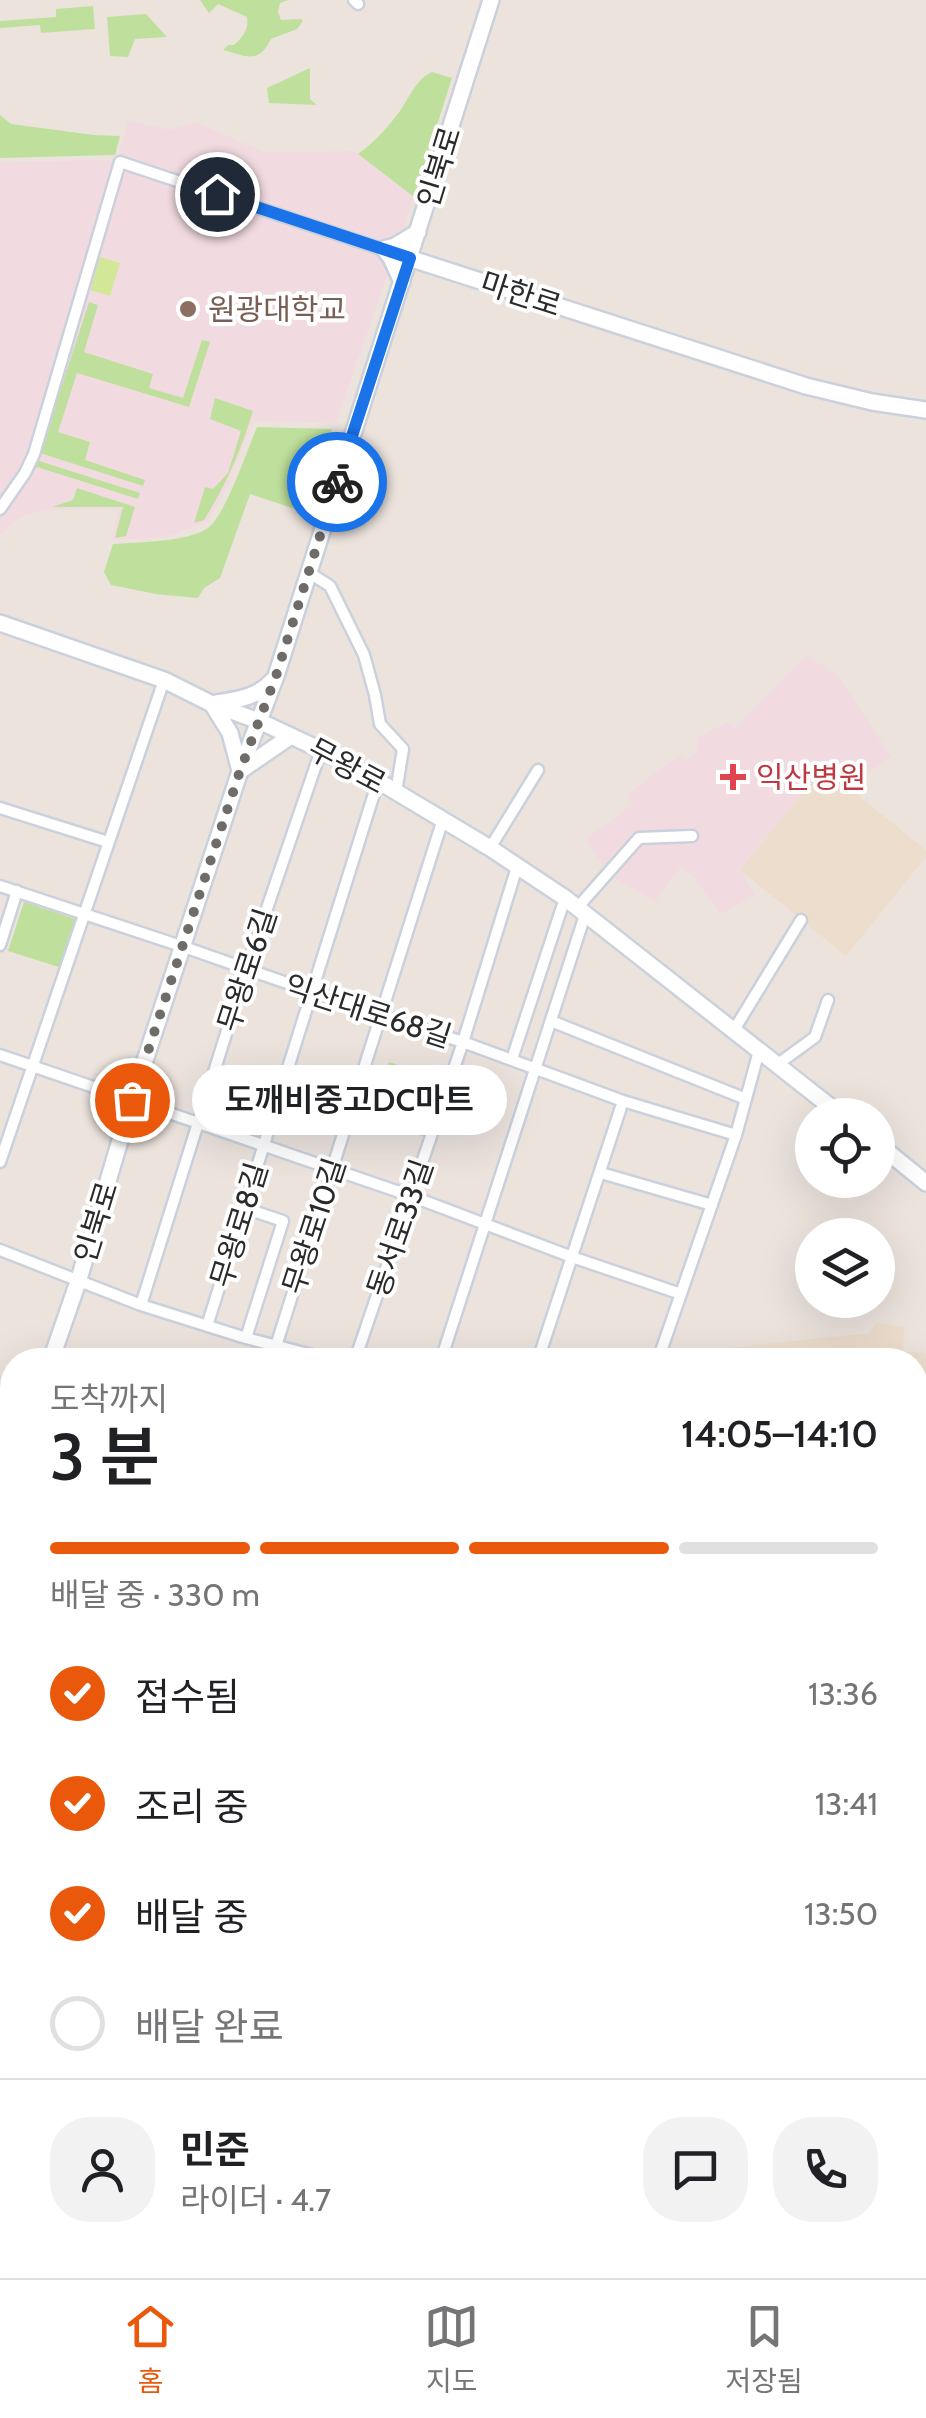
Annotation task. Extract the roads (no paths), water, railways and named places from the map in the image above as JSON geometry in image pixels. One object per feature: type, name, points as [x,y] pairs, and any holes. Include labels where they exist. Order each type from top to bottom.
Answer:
[{"type":"street","name":"인북로","points":[[55,1348],[240,771],[276,676],[491,0]]},
{"type":"street","name":"마한로","points":[[0,509],[34,454],[120,162],[806,386],[926,410]]},
{"type":"street","points":[[402,282],[384,249],[418,232]]},
{"type":"street","points":[[308,572],[330,586],[364,655],[380,724],[403,750],[396,792]]},
{"type":"street","name":"무왕로","points":[[0,622],[164,680],[321,750],[378,781],[490,848],[576,907],[820,1098]]},
{"type":"street","points":[[276,676],[263,691],[212,704],[230,733],[240,771],[291,736]]},
{"type":"street","points":[[0,1162],[164,680]]},
{"type":"street","name":"무왕로6길","points":[[141,1305],[246,970],[321,750]]},
{"type":"street","points":[[490,848],[538,770]]},
{"type":"street","name":"무왕로8길","points":[[207,1326],[378,781]]},
{"type":"street","points":[[0,808],[108,842]]},
{"type":"street","name":"무왕로10길","points":[[276,1346],[443,820]]},
{"type":"street","points":[[512,1060],[576,907],[640,838],[692,836]]},
{"type":"street","name":"동서로33길","points":[[359,1348],[463,1042],[517,867]]},
{"type":"street","name":"익산대로68길","points":[[0,886],[463,1042],[623,1101],[736,1136]]},
{"type":"street","points":[[0,945],[17,891]]},
{"type":"street","points":[[445,1348],[551,1021],[576,907]]},
{"type":"street","points":[[734,1030],[802,920]]},
{"type":"street","points":[[778,1064],[815,1037],[828,1000]]},
{"type":"street","points":[[551,1021],[746,1099]]},
{"type":"street","points":[[662,1348],[736,1136],[759,1050]]},
{"type":"street","points":[[0,1055],[411,1196],[572,1258],[681,1294]]},
{"type":"street","points":[[542,1348],[623,1101]]},
{"type":"street","points":[[895,1158],[926,1183]]},
{"type":"street","points":[[601,1173],[712,1205]]},
{"type":"street","points":[[244,1208],[284,1221],[246,1338]]},
{"type":"street","points":[[0,1250],[141,1305],[284,1348]]},
{"type":"place","name":"원광대학교","points":[[188,309]]},
{"type":"place","name":"익산병원","points":[[733,777]]},
{"type":"place","name":"도깨비중고DC마트","points":[[132,1100]]}]
